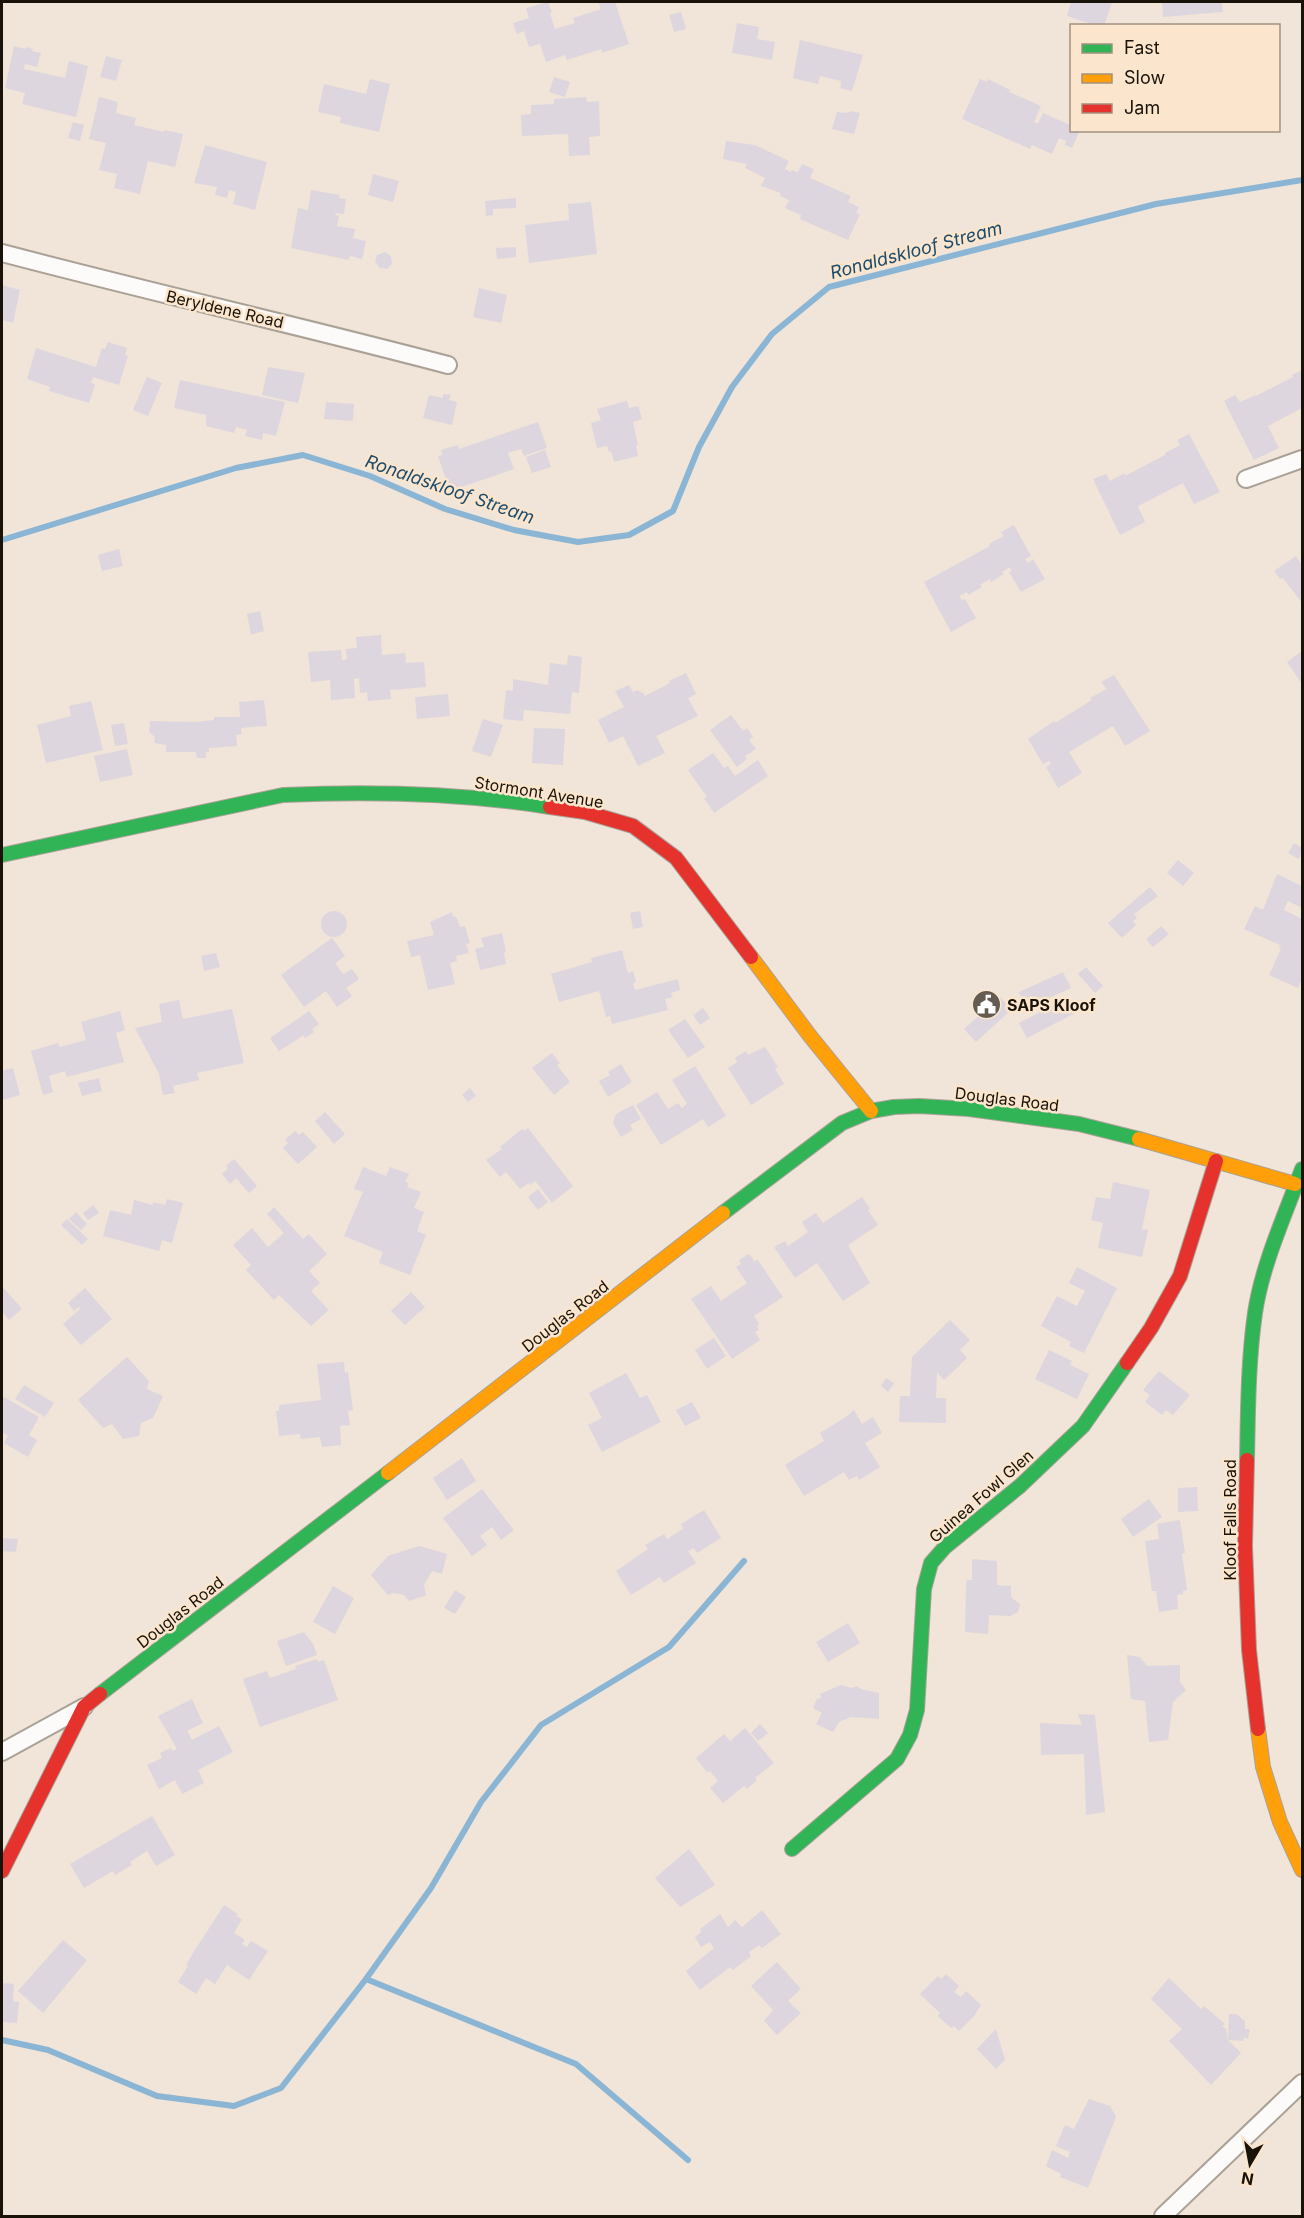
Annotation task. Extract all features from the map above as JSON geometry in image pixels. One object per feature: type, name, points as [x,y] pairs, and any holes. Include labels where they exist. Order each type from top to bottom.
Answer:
[{"type":"street","name":"Beryldene Road","points":[[2,253],[448,365]]},
{"type":"street","points":[[1246,478],[1302,459]]},
{"type":"street","name":"Stormont Avenue","points":[[2,855],[283,795],[330,793],[494,798],[585,812],[614,820],[633,826],[676,858],[810,1036],[871,1111]]},
{"type":"street","name":"Douglas Road","points":[[2,1870],[84,1707],[651,1271],[789,1161],[842,1123],[871,1111],[894,1107],[929,1106],[969,1109],[1068,1123],[1295,1184]]},
{"type":"street","name":"Guinea Fowl Glen","points":[[792,1849],[897,1759],[910,1735],[917,1710],[924,1589],[931,1563],[954,1540],[1020,1486],[1083,1426],[1151,1328],[1180,1276],[1216,1161]]},
{"type":"street","name":"Kloof Falls Road","points":[[1302,1168],[1272,1248],[1255,1312],[1248,1395],[1245,1546],[1249,1650],[1263,1767],[1281,1822],[1302,1870]]},
{"type":"street","points":[[2,1752],[84,1707]]},
{"type":"street","points":[[1163,2217],[1302,2084]]},
{"type":"building","points":[[548,2],[555,29],[575,23],[573,18],[601,9],[598,2],[615,2],[629,44],[602,53],[601,49],[567,60],[565,55],[546,62],[540,44],[529,47],[524,31],[517,34],[513,23],[529,18],[526,8]]},
{"type":"building","points":[[1071,2],[1112,2],[1105,24],[1091,24],[1067,16]]},
{"type":"building","points":[[1222,2],[1223,12],[1163,17],[1162,3]]},
{"type":"building","points":[[681,12],[686,29],[674,32],[669,15]]},
{"type":"building","points":[[737,23],[759,27],[757,39],[775,42],[772,60],[732,53]]},
{"type":"building","points":[[800,40],[863,55],[852,91],[840,88],[841,81],[820,76],[818,84],[793,78]]},
{"type":"building","points":[[14,46],[25,49],[26,47],[41,53],[37,67],[25,64],[24,69],[65,78],[69,61],[88,66],[76,117],[22,104],[25,93],[5,88]]},
{"type":"building","points":[[106,56],[122,60],[116,81],[100,77]]},
{"type":"building","points":[[554,77],[570,82],[565,97],[549,92]]},
{"type":"building","points":[[370,79],[390,84],[379,132],[340,123],[341,117],[318,112],[324,84],[366,94]]},
{"type":"building","points":[[980,79],[987,82],[988,79],[1010,90],[1009,92],[1041,106],[1034,122],[1038,124],[1043,113],[1070,125],[1070,132],[1079,132],[1072,148],[1065,145],[1066,141],[1059,138],[1052,154],[1032,145],[1030,149],[962,119]]},
{"type":"building","points":[[99,97],[118,102],[116,113],[136,118],[134,125],[183,134],[175,167],[148,161],[140,194],[114,188],[117,174],[99,170],[106,143],[89,139]]},
{"type":"building","points":[[586,97],[587,102],[599,101],[600,136],[589,137],[590,155],[569,156],[568,134],[522,136],[521,115],[531,114],[531,105],[554,104],[554,99]]},
{"type":"building","points":[[837,112],[860,113],[854,134],[832,129]]},
{"type":"building","points":[[73,122],[84,125],[80,141],[68,138]]},
{"type":"building","points":[[726,141],[755,145],[789,161],[785,169],[791,172],[791,170],[798,172],[802,164],[814,169],[810,178],[851,196],[848,202],[859,207],[856,213],[860,214],[848,240],[800,219],[801,215],[785,208],[789,200],[780,196],[781,193],[761,186],[765,178],[745,168],[747,164],[723,159]]},
{"type":"building","points":[[205,145],[267,162],[255,210],[233,204],[236,192],[229,190],[227,198],[215,195],[217,187],[194,183]]},
{"type":"building","points":[[373,174],[399,181],[393,202],[368,195]]},
{"type":"building","points":[[311,190],[340,195],[339,198],[346,199],[344,214],[336,213],[335,215],[339,216],[337,226],[355,229],[353,238],[366,241],[362,259],[350,256],[349,260],[291,248],[298,208],[308,210]]},
{"type":"building","points":[[516,198],[516,208],[493,209],[493,215],[486,216],[485,201]]},
{"type":"building","points":[[591,202],[597,254],[529,263],[525,225],[569,220],[568,204]]},
{"type":"building","points":[[516,247],[516,257],[497,259],[496,248]]},
{"type":"building","points":[[385,252],[391,256],[392,264],[387,269],[380,268],[375,262],[377,255]]},
{"type":"building","points":[[2,285],[20,290],[13,323],[2,320]]},
{"type":"building","points":[[479,288],[507,295],[501,323],[473,317]]},
{"type":"building","points":[[108,342],[127,348],[125,355],[128,356],[119,385],[93,377],[91,383],[95,384],[89,403],[49,391],[50,387],[27,379],[36,348],[96,367],[102,348],[105,349]]},
{"type":"building","points":[[268,367],[305,373],[298,403],[262,395]]},
{"type":"building","points":[[1302,370],[1302,408],[1268,426],[1279,448],[1254,460],[1224,401],[1235,395],[1240,402],[1256,396]]},
{"type":"building","points":[[147,377],[162,383],[148,416],[133,410]]},
{"type":"building","points":[[180,380],[285,402],[276,436],[263,433],[262,440],[245,436],[247,430],[236,427],[234,433],[206,426],[206,415],[174,408]]},
{"type":"building","points":[[443,394],[451,395],[449,400],[457,402],[452,425],[423,418],[429,395],[443,398]]},
{"type":"building","points":[[627,401],[629,408],[638,406],[642,419],[633,422],[638,456],[614,462],[607,446],[597,448],[591,423],[601,420],[597,409]]},
{"type":"building","points":[[326,402],[354,404],[353,421],[324,419]]},
{"type":"building","points":[[538,422],[547,448],[524,456],[521,449],[508,453],[514,469],[450,491],[438,456],[442,455],[441,450],[458,445],[459,449]]},
{"type":"building","points":[[1189,434],[1220,492],[1194,504],[1183,483],[1138,506],[1145,522],[1120,535],[1093,479],[1106,474],[1110,481],[1125,473],[1125,476],[1165,455],[1180,445],[1177,440]]},
{"type":"building","points":[[545,450],[551,467],[532,473],[526,457]]},
{"type":"building","points":[[1014,525],[1031,556],[1025,559],[1028,563],[1033,559],[1045,579],[1021,592],[1009,572],[1012,571],[1010,567],[991,582],[990,579],[968,595],[967,592],[959,596],[962,600],[965,599],[976,618],[951,632],[924,582],[990,546],[989,544],[1004,536],[1001,532]]},
{"type":"building","points":[[119,549],[123,566],[102,571],[98,555]]},
{"type":"building","points":[[1296,556],[1302,565],[1302,603],[1283,578],[1280,579],[1274,571]]},
{"type":"building","points":[[260,611],[264,631],[251,635],[247,614]]},
{"type":"building","points":[[381,635],[382,655],[405,653],[406,663],[424,662],[426,687],[390,690],[391,699],[368,701],[367,692],[360,693],[359,678],[354,679],[355,698],[331,700],[330,680],[311,682],[308,652],[341,650],[342,660],[347,659],[346,649],[357,648],[356,637]]},
{"type":"building","points":[[1302,651],[1302,684],[1287,662]]},
{"type":"building","points":[[568,655],[582,657],[579,693],[572,692],[570,714],[524,710],[523,721],[503,719],[506,690],[513,691],[513,679],[548,685],[550,663],[567,665]]},
{"type":"building","points":[[686,673],[696,694],[688,698],[698,716],[656,736],[665,753],[638,766],[623,736],[609,743],[598,720],[624,707],[615,691],[629,685],[633,692],[637,690],[645,696]]},
{"type":"building","points":[[1114,675],[1150,731],[1125,746],[1113,726],[1069,752],[1082,773],[1058,788],[1046,767],[1051,764],[1049,761],[1043,764],[1028,739],[1107,689],[1101,682]]},
{"type":"building","points":[[448,694],[450,716],[417,719],[415,697]]},
{"type":"building","points":[[264,700],[267,726],[241,728],[242,734],[236,735],[237,746],[209,748],[206,758],[197,758],[196,752],[166,752],[166,745],[154,743],[155,737],[149,732],[150,721],[195,722],[214,720],[214,717],[240,717],[239,702]]},
{"type":"building","points":[[91,701],[103,750],[46,763],[37,725],[71,716],[69,706]]},
{"type":"building","points":[[731,715],[743,731],[747,728],[753,737],[749,740],[756,749],[745,756],[747,759],[737,767],[710,730]]},
{"type":"building","points":[[483,719],[503,725],[491,757],[472,751]]},
{"type":"building","points":[[124,723],[128,744],[115,746],[111,725]]},
{"type":"building","points":[[534,728],[565,729],[563,765],[532,763]]},
{"type":"building","points":[[127,749],[133,775],[100,782],[94,756]]},
{"type":"building","points":[[713,753],[724,768],[728,766],[735,776],[758,760],[768,776],[714,813],[704,798],[707,797],[688,770]]},
{"type":"building","points":[[1294,843],[1302,848],[1299,859],[1288,853]]},
{"type":"building","points":[[1178,860],[1194,873],[1183,886],[1167,873]]},
{"type":"building","points":[[1277,874],[1302,886],[1302,908],[1288,901],[1284,910],[1302,919],[1302,978],[1298,988],[1269,975],[1281,949],[1280,945],[1244,929],[1255,906],[1263,910]]},
{"type":"building","points":[[1150,887],[1158,896],[1134,914],[1137,918],[1133,921],[1136,925],[1122,938],[1108,923]]},
{"type":"building","points":[[334,911],[343,915],[347,924],[343,933],[334,937],[325,933],[321,924],[325,915]]},
{"type":"building","points":[[640,911],[643,927],[633,929],[630,913]]},
{"type":"building","points":[[452,912],[460,927],[465,926],[470,943],[466,944],[469,953],[456,956],[457,961],[450,963],[455,984],[428,990],[420,955],[411,957],[407,941],[434,935],[430,922]]},
{"type":"building","points":[[1161,926],[1169,934],[1153,947],[1146,939]]},
{"type":"building","points":[[502,933],[506,964],[480,970],[475,949],[484,947],[481,938]]},
{"type":"building","points":[[332,938],[345,956],[335,963],[343,974],[352,969],[359,979],[346,988],[352,996],[337,1007],[326,991],[304,1007],[281,975]]},
{"type":"building","points":[[622,950],[628,973],[633,971],[636,982],[633,983],[635,990],[678,979],[680,990],[671,993],[673,997],[665,999],[668,1010],[612,1024],[610,1016],[606,1017],[599,991],[559,1002],[551,974],[592,962],[591,958]]},
{"type":"building","points":[[216,953],[220,967],[204,971],[201,956]]},
{"type":"building","points":[[1086,967],[1103,986],[1095,993],[1078,974]]},
{"type":"building","points":[[1063,972],[1071,988],[1027,1008],[1019,992]]},
{"type":"building","points":[[1000,997],[1012,1009],[976,1042],[964,1029]]},
{"type":"building","points":[[1067,998],[1075,1013],[1027,1038],[1019,1023]]},
{"type":"building","points":[[179,1000],[183,1019],[232,1009],[244,1063],[197,1073],[199,1080],[173,1086],[175,1093],[163,1095],[159,1074],[135,1028],[162,1022],[159,1004]]},
{"type":"building","points":[[703,1008],[710,1018],[700,1025],[693,1015]]},
{"type":"building","points":[[120,1011],[125,1030],[116,1033],[124,1062],[67,1077],[65,1071],[49,1076],[53,1092],[43,1095],[31,1051],[58,1043],[60,1047],[86,1040],[81,1022]]},
{"type":"building","points":[[309,1011],[319,1024],[312,1029],[314,1032],[305,1038],[304,1035],[279,1051],[270,1038]]},
{"type":"building","points":[[685,1019],[705,1047],[688,1058],[668,1030]]},
{"type":"building","points":[[765,1047],[778,1067],[775,1069],[784,1084],[751,1105],[728,1068],[737,1062],[735,1058],[746,1051],[748,1055]]},
{"type":"building","points":[[552,1053],[560,1063],[557,1065],[570,1082],[554,1095],[532,1068]]},
{"type":"building","points":[[621,1064],[632,1082],[608,1097],[599,1081],[610,1075],[608,1072]]},
{"type":"building","points":[[695,1066],[726,1116],[708,1127],[703,1119],[661,1145],[636,1105],[657,1092],[668,1109],[678,1103],[682,1108],[687,1104],[672,1080]]},
{"type":"building","points":[[13,1068],[20,1095],[2,1100],[2,1071]]},
{"type":"building","points":[[99,1078],[102,1091],[82,1096],[78,1083]]},
{"type":"building","points":[[470,1088],[476,1096],[468,1102],[462,1095]]},
{"type":"building","points":[[633,1105],[641,1119],[630,1125],[633,1130],[621,1137],[613,1123],[616,1114]]},
{"type":"building","points":[[325,1112],[345,1134],[334,1144],[315,1121]]},
{"type":"building","points":[[528,1128],[573,1186],[552,1203],[535,1181],[520,1189],[506,1172],[500,1177],[486,1160],[502,1149],[500,1147],[522,1129],[524,1131]]},
{"type":"building","points":[[295,1131],[299,1135],[303,1132],[317,1147],[298,1164],[283,1148],[288,1143],[285,1140]]},
{"type":"building","points":[[234,1159],[257,1186],[249,1193],[236,1178],[230,1184],[222,1174],[228,1168],[226,1166]]},
{"type":"building","points":[[363,1167],[386,1176],[390,1167],[409,1174],[405,1182],[409,1183],[407,1187],[421,1192],[414,1208],[424,1212],[417,1231],[426,1235],[410,1275],[379,1263],[383,1252],[344,1236],[363,1192],[354,1189]]},
{"type":"building","points":[[1113,1182],[1150,1190],[1142,1229],[1148,1230],[1142,1257],[1098,1248],[1103,1223],[1091,1220],[1096,1197],[1110,1199]]},
{"type":"building","points":[[538,1189],[548,1202],[538,1210],[528,1197]]},
{"type":"building","points":[[862,1197],[878,1225],[848,1245],[870,1283],[843,1301],[817,1263],[795,1278],[774,1247],[785,1241],[788,1246],[808,1232],[802,1222],[816,1213],[823,1223]]},
{"type":"building","points":[[167,1199],[183,1203],[172,1243],[162,1240],[159,1251],[103,1236],[110,1210],[131,1215],[134,1200],[153,1205],[153,1202],[165,1205]]},
{"type":"building","points":[[93,1205],[99,1213],[88,1220],[83,1213]]},
{"type":"building","points":[[274,1207],[303,1239],[309,1234],[327,1254],[309,1271],[320,1283],[311,1291],[329,1310],[311,1326],[279,1295],[274,1300],[246,1270],[251,1265],[233,1245],[252,1228],[268,1247],[284,1233],[267,1214]]},
{"type":"building","points":[[76,1212],[87,1224],[81,1230],[69,1219]]},
{"type":"building","points":[[67,1219],[88,1239],[82,1245],[61,1225]]},
{"type":"building","points":[[749,1254],[755,1262],[757,1259],[783,1297],[754,1316],[759,1324],[757,1326],[759,1330],[755,1332],[760,1340],[732,1359],[691,1299],[711,1286],[721,1301],[747,1283],[736,1267],[741,1264],[739,1260]]},
{"type":"building","points":[[1077,1267],[1117,1288],[1084,1353],[1069,1346],[1071,1342],[1041,1326],[1057,1296],[1077,1306],[1085,1291],[1069,1283]]},
{"type":"building","points":[[2,1286],[22,1309],[9,1320],[2,1311]]},
{"type":"building","points":[[85,1288],[112,1319],[81,1345],[63,1324],[81,1308],[74,1311],[68,1303]]},
{"type":"building","points":[[411,1292],[425,1307],[405,1325],[391,1311]]},
{"type":"building","points":[[950,1320],[970,1340],[960,1350],[967,1358],[944,1380],[937,1372],[936,1398],[946,1398],[946,1423],[899,1422],[900,1396],[910,1396],[912,1357]]},
{"type":"building","points":[[714,1338],[726,1356],[707,1369],[695,1350]]},
{"type":"building","points":[[1049,1350],[1072,1361],[1070,1365],[1089,1374],[1077,1399],[1035,1379]]},
{"type":"building","points":[[127,1357],[149,1381],[147,1389],[163,1396],[153,1418],[141,1423],[139,1436],[123,1439],[112,1424],[103,1428],[78,1400]]},
{"type":"building","points":[[344,1362],[345,1373],[348,1372],[353,1410],[348,1411],[350,1425],[340,1426],[341,1445],[322,1447],[320,1437],[301,1439],[300,1434],[279,1436],[276,1411],[279,1411],[279,1405],[321,1400],[317,1364]]},
{"type":"building","points":[[1159,1371],[1190,1395],[1173,1415],[1166,1410],[1162,1415],[1145,1402],[1150,1395],[1143,1390]]},
{"type":"building","points":[[626,1373],[640,1398],[647,1395],[661,1422],[602,1452],[588,1425],[602,1418],[589,1393]]},
{"type":"building","points":[[886,1378],[894,1383],[888,1392],[881,1386]]},
{"type":"building","points":[[24,1385],[54,1403],[45,1417],[15,1399]]},
{"type":"building","points":[[2,1396],[39,1417],[29,1435],[37,1440],[28,1457],[4,1443],[8,1436],[2,1432]]},
{"type":"building","points":[[692,1402],[701,1418],[685,1426],[676,1410]]},
{"type":"building","points":[[854,1410],[862,1424],[873,1417],[882,1433],[865,1443],[880,1467],[859,1480],[857,1476],[849,1480],[844,1472],[804,1496],[785,1465],[824,1441],[820,1433]]},
{"type":"building","points":[[462,1458],[476,1481],[447,1500],[433,1478]]},
{"type":"building","points":[[1197,1487],[1198,1511],[1178,1512],[1178,1488]]},
{"type":"building","points":[[482,1489],[514,1530],[501,1540],[492,1527],[480,1536],[487,1545],[472,1556],[443,1518]]},
{"type":"building","points":[[1149,1499],[1162,1517],[1133,1537],[1121,1519]]},
{"type":"building","points":[[704,1510],[721,1538],[697,1553],[694,1548],[688,1551],[696,1563],[664,1583],[660,1577],[631,1595],[616,1571],[648,1549],[645,1545],[664,1534],[667,1539],[683,1529],[681,1524]]},
{"type":"building","points":[[1180,1520],[1187,1590],[1177,1595],[1178,1609],[1159,1612],[1156,1591],[1152,1591],[1145,1541],[1159,1539],[1157,1524]]},
{"type":"building","points":[[2,1538],[18,1539],[16,1552],[2,1551]]},
{"type":"building","points":[[419,1546],[447,1554],[442,1574],[432,1571],[424,1585],[426,1595],[409,1601],[404,1595],[394,1593],[388,1595],[371,1575],[388,1556]]},
{"type":"building","points":[[972,1559],[997,1561],[997,1585],[1011,1586],[1011,1597],[1020,1604],[1018,1612],[1010,1616],[989,1615],[988,1634],[965,1632],[966,1585],[967,1580],[972,1580]]},
{"type":"building","points":[[333,1586],[354,1598],[335,1634],[313,1622]]},
{"type":"building","points":[[455,1590],[466,1597],[455,1614],[444,1608]]},
{"type":"building","points":[[848,1623],[860,1643],[828,1662],[816,1642]]},
{"type":"building","points":[[304,1632],[313,1644],[317,1655],[286,1666],[277,1641]]},
{"type":"building","points":[[1127,1655],[1140,1657],[1147,1666],[1180,1665],[1180,1682],[1186,1690],[1173,1702],[1168,1740],[1149,1742],[1145,1701],[1131,1699]]},
{"type":"building","points":[[317,1659],[318,1662],[324,1660],[338,1700],[260,1727],[243,1679],[267,1671],[270,1678]]},
{"type":"building","points":[[841,1685],[852,1688],[857,1686],[879,1693],[879,1719],[851,1717],[839,1722],[833,1732],[816,1724],[822,1713],[813,1708],[817,1699],[821,1698],[820,1694]]},
{"type":"building","points":[[192,1699],[203,1723],[187,1731],[192,1740],[219,1726],[233,1752],[198,1770],[204,1783],[182,1794],[175,1780],[159,1789],[147,1765],[162,1758],[160,1753],[171,1748],[172,1751],[177,1749],[158,1716]]},
{"type":"building","points":[[1078,1714],[1095,1715],[1105,1812],[1086,1815],[1084,1754],[1041,1755],[1040,1723],[1082,1725]]},
{"type":"building","points":[[760,1724],[768,1733],[758,1741],[751,1733]]},
{"type":"building","points":[[745,1728],[774,1763],[755,1778],[757,1780],[747,1789],[744,1786],[723,1803],[710,1788],[718,1781],[696,1758],[724,1734],[730,1741]]},
{"type":"building","points":[[152,1816],[175,1855],[156,1866],[147,1851],[130,1862],[132,1865],[115,1875],[113,1871],[84,1888],[70,1864]]},
{"type":"building","points":[[689,1849],[715,1885],[680,1907],[655,1878]]},
{"type":"building","points":[[224,1905],[242,1919],[234,1933],[245,1940],[242,1944],[247,1947],[251,1941],[268,1951],[249,1980],[227,1965],[215,1984],[206,1978],[196,1994],[178,1982],[193,1953]]},
{"type":"building","points":[[762,1910],[781,1934],[762,1948],[759,1945],[749,1952],[751,1956],[733,1970],[730,1967],[700,1990],[686,1971],[714,1948],[710,1942],[701,1947],[695,1937],[701,1932],[700,1929],[720,1914],[728,1927],[735,1920],[742,1927]]},
{"type":"building","points":[[63,1940],[87,1960],[43,2013],[18,1991]]},
{"type":"building","points":[[777,1962],[801,1989],[788,2001],[801,2013],[777,2035],[764,2021],[773,2010],[751,1986]]},
{"type":"building","points":[[946,1974],[959,1986],[954,1992],[961,1997],[966,1991],[981,2005],[959,2031],[954,2026],[951,2028],[938,2016],[940,2013],[920,1994],[938,1976],[941,1979]]},
{"type":"building","points":[[1169,1978],[1201,2009],[1204,2006],[1225,2024],[1222,2026],[1226,2029],[1228,2040],[1241,2053],[1211,2085],[1169,2041],[1182,2029],[1151,1999]]},
{"type":"building","points":[[2,1983],[14,1984],[13,2001],[19,2002],[17,2023],[2,2022]]},
{"type":"building","points":[[1229,2014],[1236,2014],[1245,2021],[1245,2029],[1250,2029],[1248,2039],[1243,2037],[1244,2041],[1228,2040]]},
{"type":"building","points":[[996,2029],[1005,2060],[996,2069],[977,2049]]},
{"type":"building","points":[[1089,2099],[1110,2106],[1116,2117],[1088,2188],[1060,2177],[1061,2174],[1046,2166],[1052,2150],[1068,2158],[1070,2152],[1056,2146],[1065,2125],[1074,2129]]},
{"type":"waterway","name":"Ronaldskloof Stream","points":[[2,540],[236,468],[303,455],[370,476],[445,509],[514,530],[578,542],[629,535],[673,511],[699,447],[732,387],[772,334],[829,287],[1156,204],[1302,180]]},
{"type":"waterway","points":[[2,2040],[48,2050],[157,2096],[234,2106],[281,2088],[366,1979],[431,1888],[481,1802],[541,1725],[669,1647],[744,1561]]},
{"type":"waterway","points":[[366,1979],[576,2064],[688,2160]]},
{"type":"traffic: fast","points":[[2,855],[283,795],[417,794],[550,807]]},
{"type":"traffic: fast","points":[[723,1213],[842,1123],[871,1111],[919,1106],[969,1109],[1079,1124],[1139,1139]]},
{"type":"traffic: fast","points":[[1247,1460],[1250,1368],[1258,1295],[1275,1240],[1302,1169]]},
{"type":"traffic: fast","points":[[792,1849],[897,1759],[910,1735],[917,1710],[924,1589],[931,1563],[945,1547],[1020,1486],[1083,1426],[1127,1363]]},
{"type":"traffic: fast","points":[[100,1694],[388,1473]]},
{"type":"traffic: slow","points":[[751,957],[810,1036],[871,1111]]},
{"type":"traffic: slow","points":[[1139,1139],[1295,1184]]},
{"type":"traffic: slow","points":[[388,1473],[723,1213]]},
{"type":"traffic: slow","points":[[1258,1729],[1263,1767],[1280,1822],[1302,1870]]},
{"type":"traffic: jam","points":[[550,807],[585,812],[633,826],[676,858],[751,957]]},
{"type":"traffic: jam","points":[[1127,1363],[1151,1328],[1180,1276],[1216,1161]]},
{"type":"traffic: jam","points":[[1247,1460],[1245,1546],[1249,1650],[1258,1729]]},
{"type":"traffic: jam","points":[[2,1871],[84,1707],[100,1694]]},
{"type":"place","name":"SAPS Kloof","points":[[986,1005]]}]
